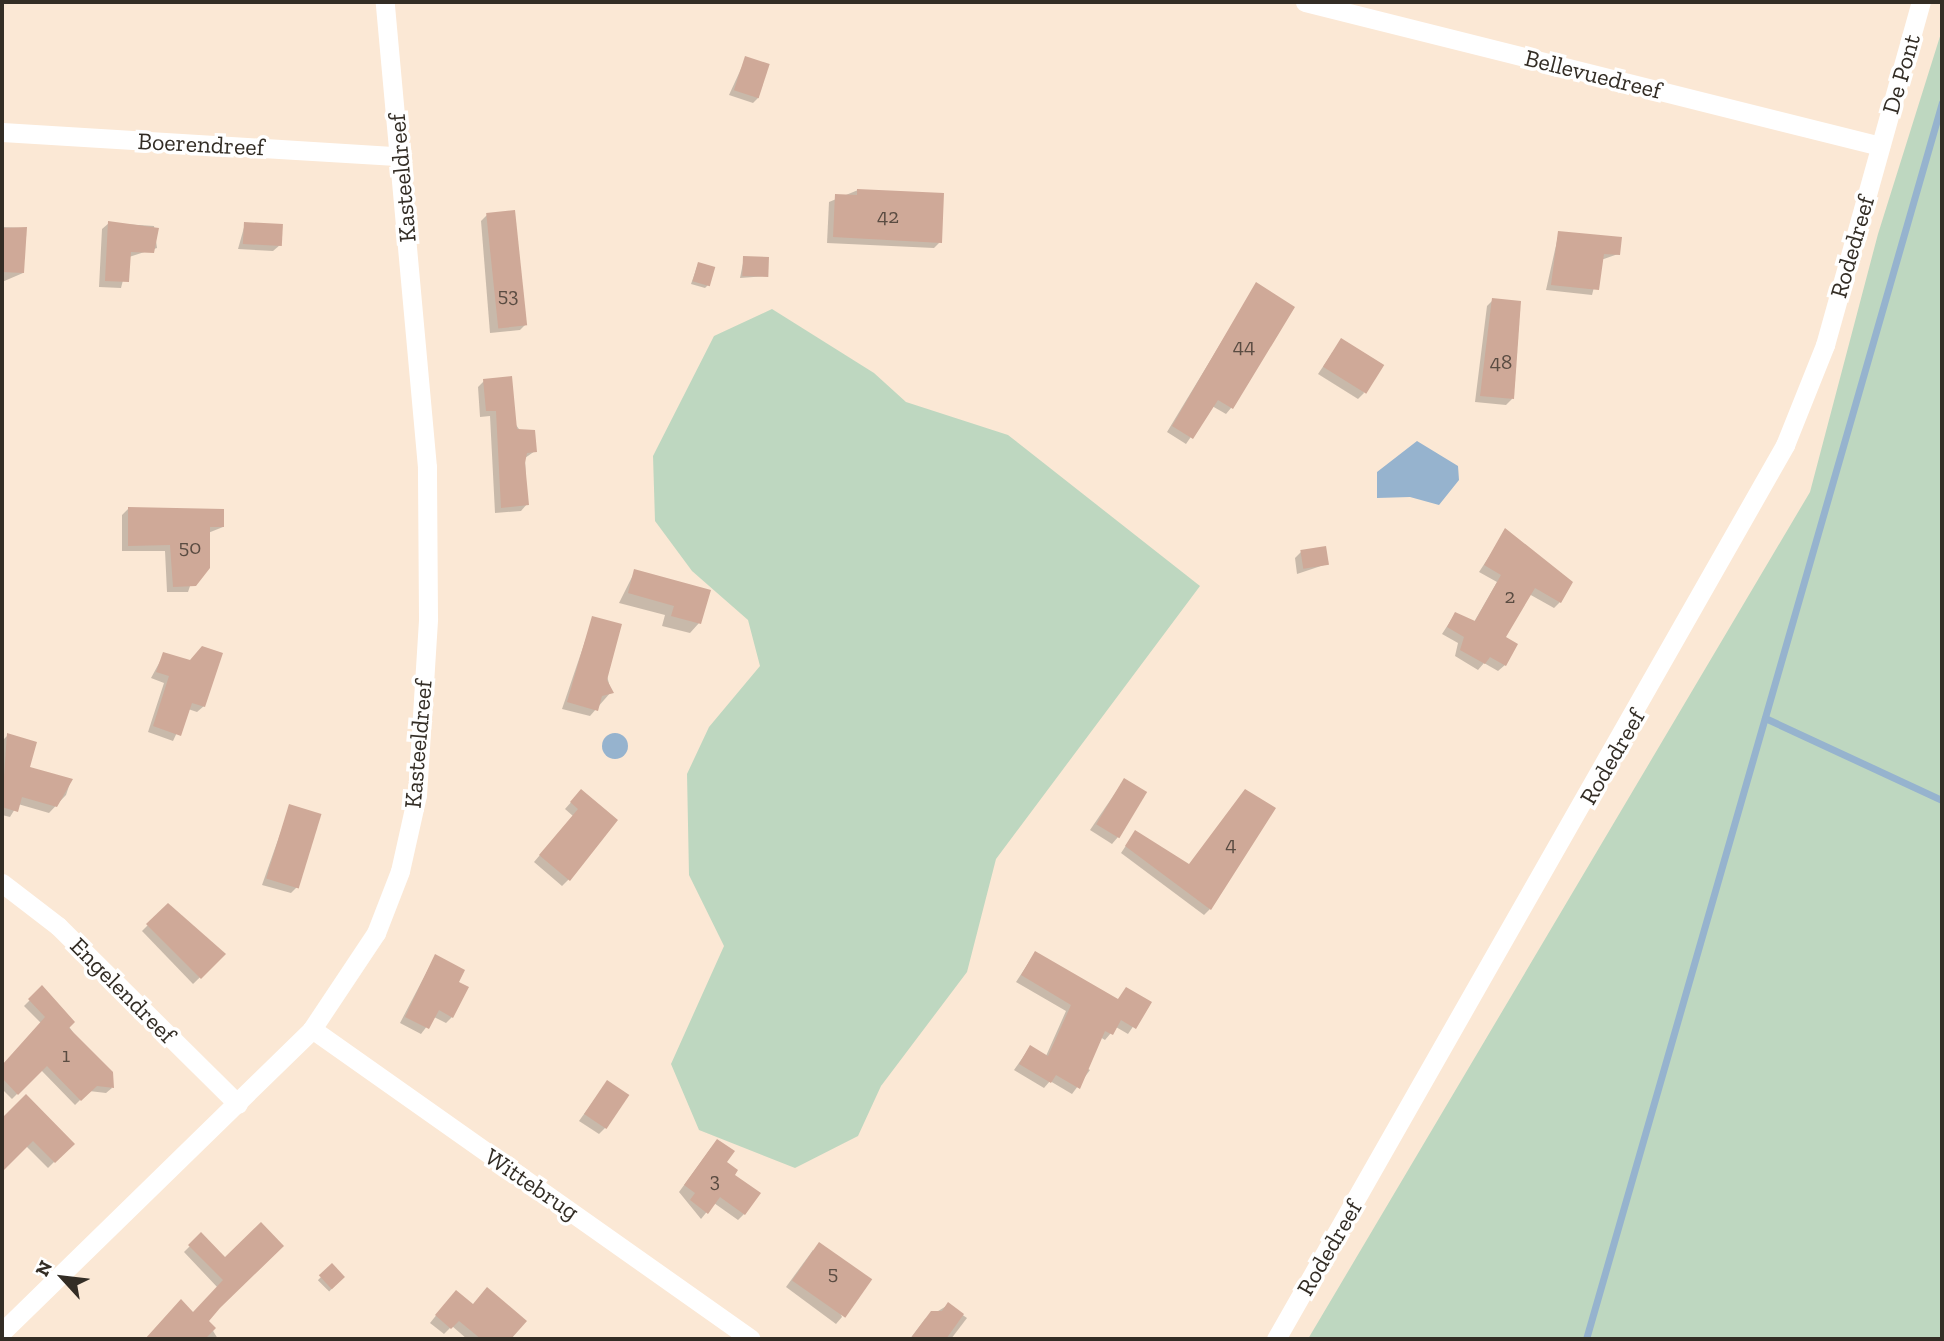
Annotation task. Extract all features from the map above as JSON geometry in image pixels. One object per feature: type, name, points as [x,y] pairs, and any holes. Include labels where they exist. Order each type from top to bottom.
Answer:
[{"type":"street","name":"Kasteeldreef","points":[[2,1332],[312,1029],[376,933],[400,871],[417,795],[428,618],[427,467],[385,2]]},
{"type":"street","name":"Bellevuedreef","points":[[1305,2],[1880,146]]},
{"type":"street","name":"De Pont","points":[[1880,146],[1922,2]]},
{"type":"street","name":"Boerendreef","points":[[2,132],[400,156]]},
{"type":"street","name":"Rodedreef","points":[[1276,1339],[1786,445],[1825,345],[1880,146]]},
{"type":"street","name":"Engelendreef","points":[[2,883],[58,926],[238,1104]]},
{"type":"street","name":"Wittebrug","points":[[312,1029],[751,1339]]},
{"type":"green space","points":[[1942,30],[1942,1339],[1308,1339],[1810,492],[1878,234]]},
{"type":"green space","points":[[772,309],[874,373],[906,402],[1008,435],[1200,586],[996,859],[967,972],[881,1086],[858,1136],[795,1168],[699,1130],[671,1064],[724,946],[689,875],[687,774],[709,727],[760,666],[748,620],[692,571],[655,521],[653,456],[714,336]]},
{"type":"water","points":[[1417,441],[1458,466],[1459,480],[1439,505],[1410,497],[1377,498],[1377,472]]},
{"type":"water","points":[[615,733],[624,737],[628,746],[624,755],[615,759],[606,755],[602,746],[606,737]]},
{"type":"building","points":[[745,56],[770,64],[759,98],[734,90]]},
{"type":"building","points":[[857,189],[944,193],[942,243],[833,237],[835,194],[857,195]]},
{"type":"building","points":[[515,210],[527,325],[498,328],[486,213]]},
{"type":"building","points":[[108,221],[159,228],[154,253],[131,252],[129,282],[105,281]]},
{"type":"building","points":[[244,222],[283,224],[282,246],[243,244]]},
{"type":"building","points":[[27,227],[24,273],[2,272],[2,228]]},
{"type":"building","points":[[1558,231],[1622,237],[1620,255],[1604,254],[1599,290],[1551,285]]},
{"type":"building","points":[[743,256],[769,257],[768,277],[742,276]]},
{"type":"building","points":[[698,262],[715,267],[710,286],[692,281]]},
{"type":"building","points":[[1256,282],[1295,307],[1233,409],[1218,400],[1193,439],[1172,426]]},
{"type":"building","points":[[1492,298],[1521,301],[1514,399],[1480,396]]},
{"type":"building","points":[[1341,338],[1384,365],[1366,394],[1323,367]]},
{"type":"building","points":[[512,376],[517,429],[535,430],[537,452],[527,453],[525,463],[529,505],[501,508],[496,411],[486,411],[483,379]]},
{"type":"building","points":[[128,507],[224,509],[224,527],[210,527],[210,568],[196,586],[173,587],[170,545],[128,546]]},
{"type":"building","points":[[1505,528],[1573,582],[1561,603],[1535,588],[1506,637],[1518,644],[1506,666],[1490,657],[1485,664],[1460,650],[1464,637],[1447,627],[1455,612],[1475,621],[1501,575],[1484,565]]},
{"type":"building","points":[[1326,546],[1329,565],[1303,569],[1300,550]]},
{"type":"building","points":[[634,569],[711,590],[701,624],[671,616],[674,606],[628,593]]},
{"type":"building","points":[[592,616],[622,624],[607,680],[614,693],[602,696],[598,711],[567,702]]},
{"type":"building","points":[[202,646],[223,653],[205,707],[192,703],[181,736],[153,726],[169,676],[156,672],[163,652],[190,660]]},
{"type":"building","points":[[7,733],[37,742],[30,767],[73,779],[57,807],[22,797],[18,812],[2,807]]},
{"type":"building","points":[[1124,778],[1147,792],[1119,838],[1096,824]]},
{"type":"building","points":[[581,789],[618,820],[570,881],[539,855],[578,809],[570,802]]},
{"type":"building","points":[[1245,789],[1276,808],[1211,910],[1125,846],[1135,830],[1189,864]]},
{"type":"building","points":[[289,804],[322,814],[299,889],[266,879]]},
{"type":"building","points":[[168,903],[226,954],[201,979],[146,924]]},
{"type":"building","points":[[1035,951],[1118,999],[1126,987],[1152,1002],[1136,1029],[1121,1020],[1113,1035],[1105,1031],[1080,1089],[1056,1075],[1051,1083],[1019,1064],[1030,1045],[1048,1056],[1071,1005],[1021,975]]},
{"type":"building","points":[[435,954],[465,970],[459,982],[469,987],[453,1018],[439,1010],[429,1029],[405,1017]]},
{"type":"building","points":[[42,985],[75,1022],[69,1028],[113,1072],[114,1088],[97,1086],[81,1101],[47,1066],[18,1095],[2,1078],[2,1065],[45,1017],[28,999]]},
{"type":"building","points":[[607,1080],[629,1095],[606,1129],[584,1114]]},
{"type":"building","points":[[26,1094],[75,1144],[55,1163],[33,1141],[2,1172],[2,1118]]},
{"type":"building","points":[[717,1139],[735,1151],[727,1162],[738,1170],[735,1175],[761,1193],[745,1215],[720,1197],[708,1214],[690,1200],[695,1193],[684,1185]]},
{"type":"building","points":[[261,1222],[284,1246],[209,1321],[216,1328],[205,1339],[145,1339],[181,1299],[193,1312],[223,1280],[188,1245],[201,1232],[225,1257]]},
{"type":"building","points":[[819,1242],[872,1279],[845,1318],[792,1281]]},
{"type":"building","points":[[332,1263],[345,1277],[332,1289],[319,1275]]},
{"type":"building","points":[[487,1287],[527,1321],[511,1339],[481,1339],[459,1321],[451,1329],[435,1315],[456,1290],[473,1304]]},
{"type":"building","points":[[948,1302],[964,1314],[946,1339],[910,1339],[931,1311],[942,1311]]},
{"type":"waterway","points":[[1586,1339],[1942,102]]},
{"type":"waterway","points":[[1765,718],[1942,800]]}]
